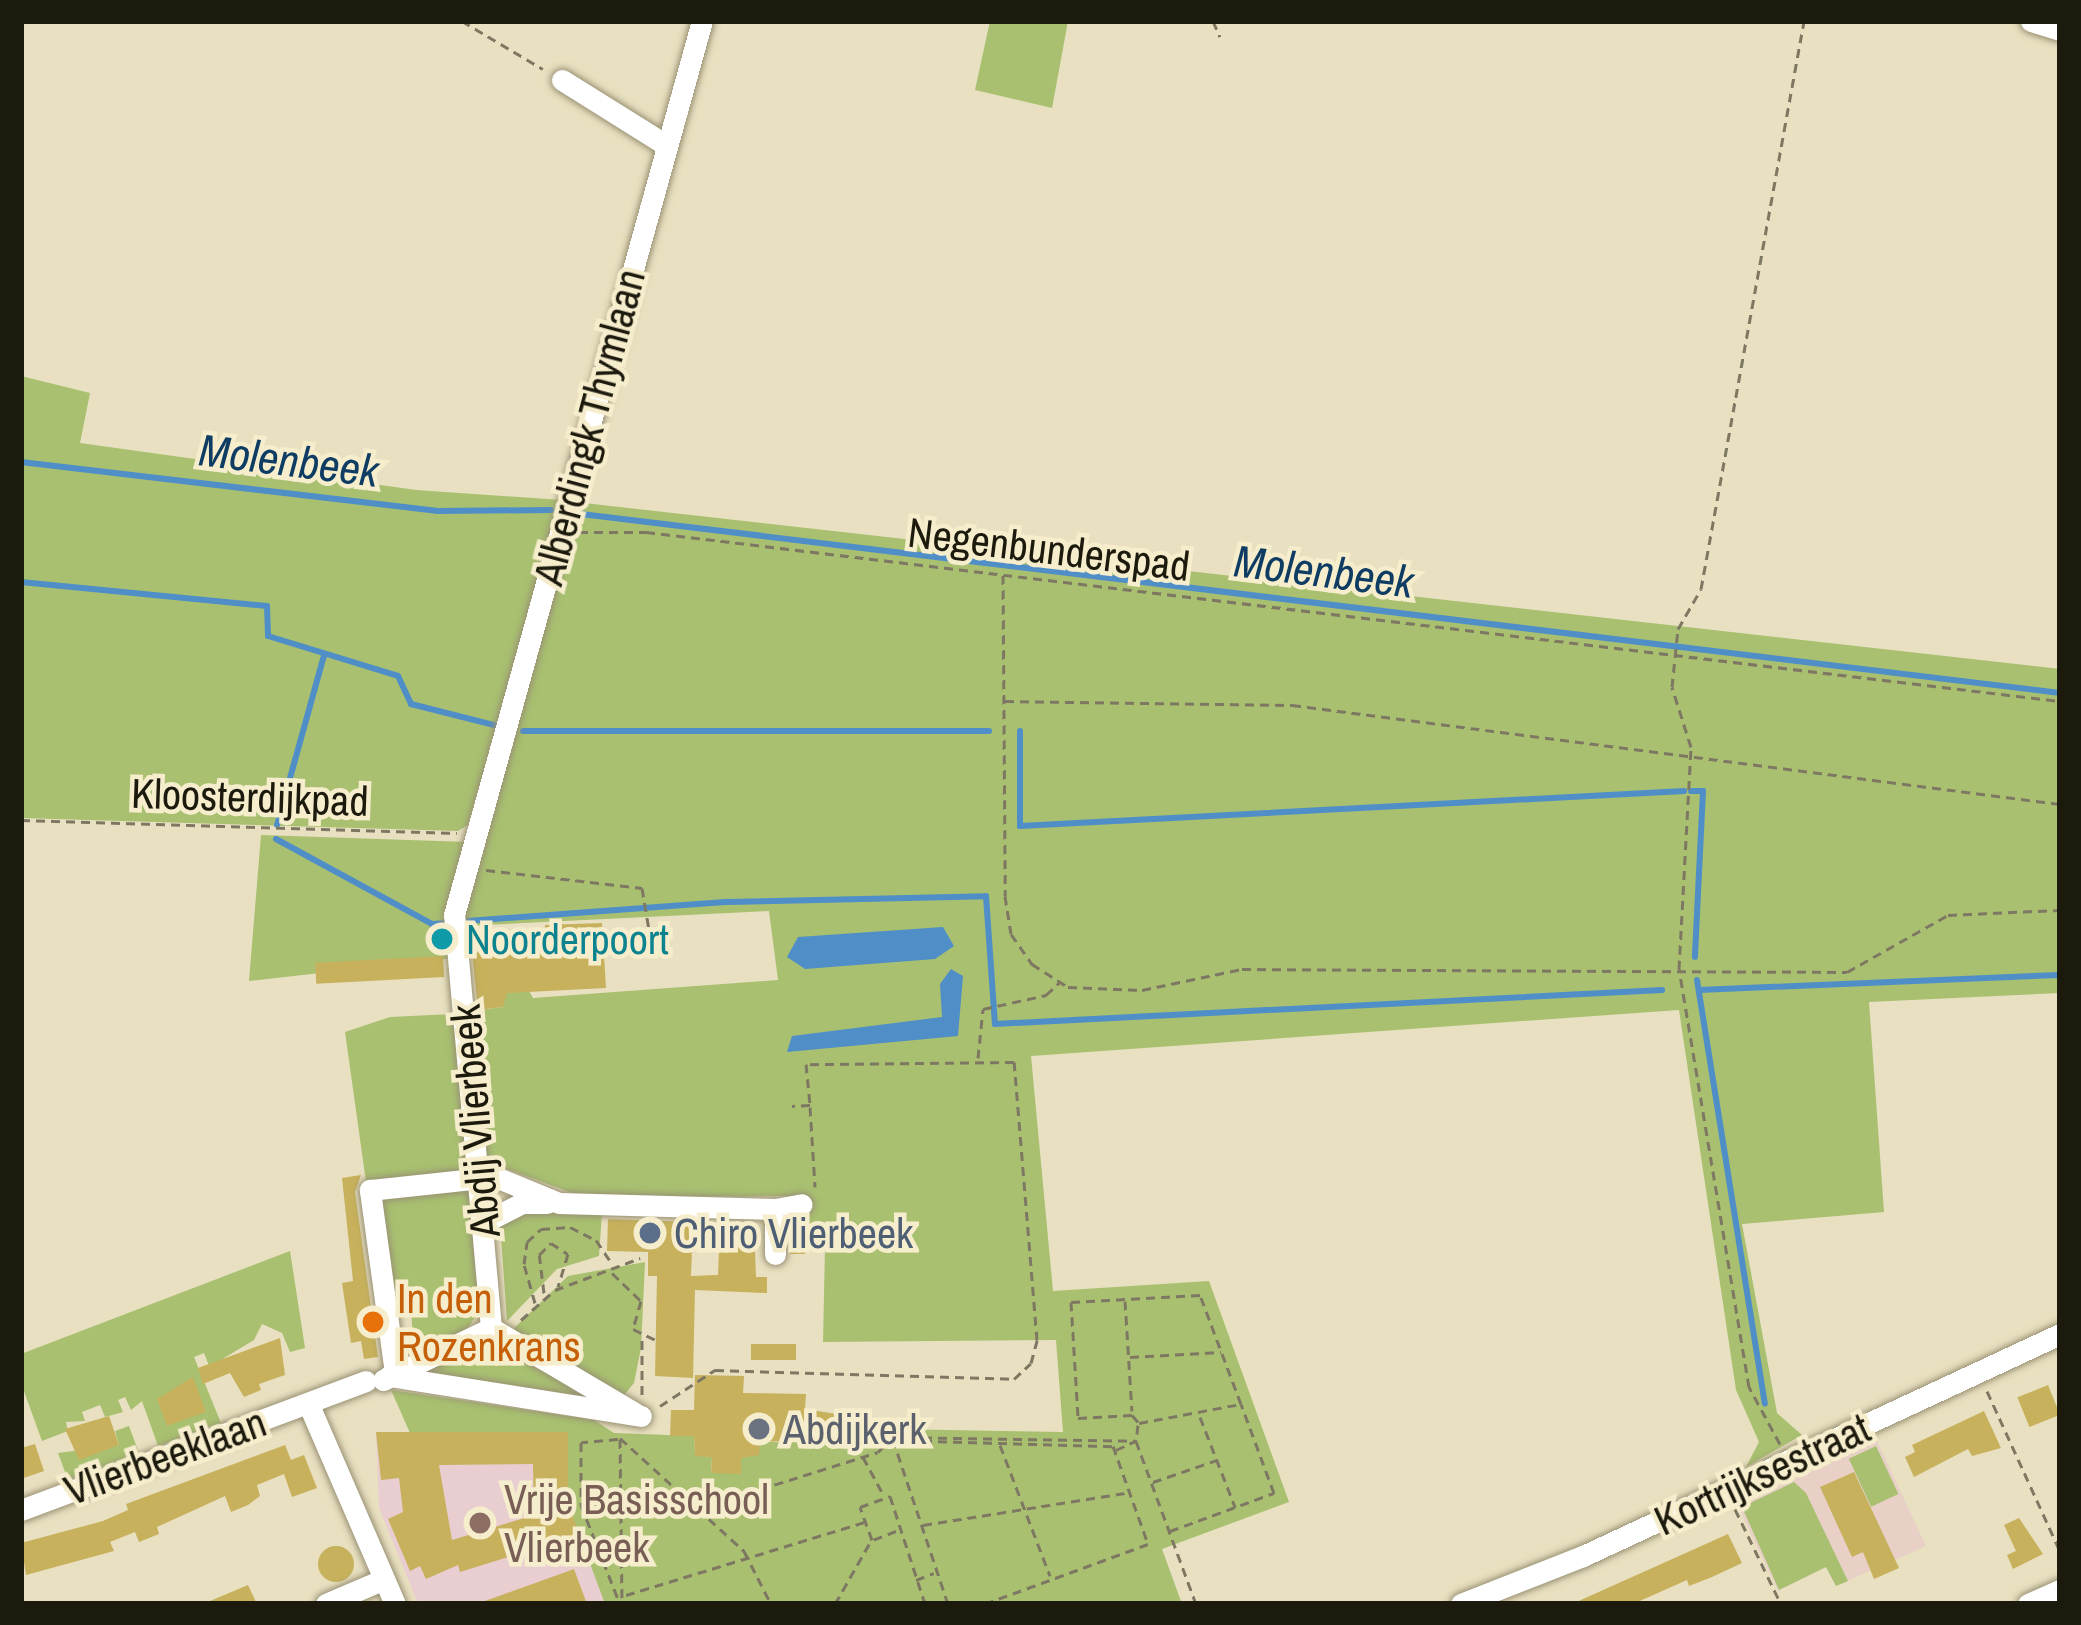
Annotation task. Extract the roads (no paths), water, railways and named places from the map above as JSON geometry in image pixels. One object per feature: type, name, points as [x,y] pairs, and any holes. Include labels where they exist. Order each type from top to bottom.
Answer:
[{"type":"street","name":"Alberdingk Thymlaan","points":[[454,915],[702,21]]},
{"type":"street","points":[[2031,21],[2060,30]]},
{"type":"street","points":[[562,80],[666,145]]},
{"type":"street","name":"Abdij Vlierbeek","points":[[454,915],[481,1174],[490,1328]]},
{"type":"street","points":[[383,1378],[370,1190],[481,1174],[559,1203]]},
{"type":"street","points":[[485,1222],[521,1203],[776,1209],[802,1204]]},
{"type":"street","points":[[775,1254],[776,1209]]},
{"type":"street","points":[[383,1378],[641,1416],[490,1328],[383,1378],[308,1403],[395,1604]]},
{"type":"street","name":"Kortrijksestraat","points":[[1461,1604],[1726,1491],[2060,1334]]},
{"type":"street","name":"Vlierbeeklaan","points":[[21,1510],[308,1403]]},
{"type":"street","points":[[326,1604],[385,1579]]},
{"type":"street","points":[[2028,1604],[2060,1590]]},
{"type":"water","points":[[943,927],[954,946],[935,959],[805,969],[787,957],[798,937]]},
{"type":"water","points":[[951,969],[963,976],[958,1036],[787,1052],[792,1036],[942,1017],[940,984]]},
{"type":"waterway","name":"Molenbeek","points":[[21,462],[438,511],[551,510]]},
{"type":"waterway","name":"Molenbeek","points":[[581,514],[2060,693]]},
{"type":"waterway","points":[[21,582],[267,606],[268,636],[398,676],[411,704],[494,725]]},
{"type":"waterway","points":[[277,825],[324,655]]},
{"type":"waterway","points":[[523,731],[989,731]]},
{"type":"waterway","points":[[1020,731],[1020,826],[1684,791]]},
{"type":"waterway","points":[[1691,791],[1703,791],[1695,957]]},
{"type":"waterway","points":[[276,839],[432,924],[449,923]]},
{"type":"waterway","points":[[467,921],[728,902],[986,896],[995,1024],[1662,990]]},
{"type":"waterway","points":[[1699,990],[2060,975]]},
{"type":"waterway","points":[[1697,980],[1765,1404]]},
{"type":"place","name":"Noorderpoort","points":[[442,939]]},
{"type":"place","name":"Chiro Vlierbeek","points":[[650,1233]]},
{"type":"place","name":"In den Rozenkrans","points":[[373,1322]]},
{"type":"place","name":"Abdijkerk","points":[[759,1429]]},
{"type":"place","name":"Vrije Basisschool Vlierbeek","points":[[480,1523]]}]
